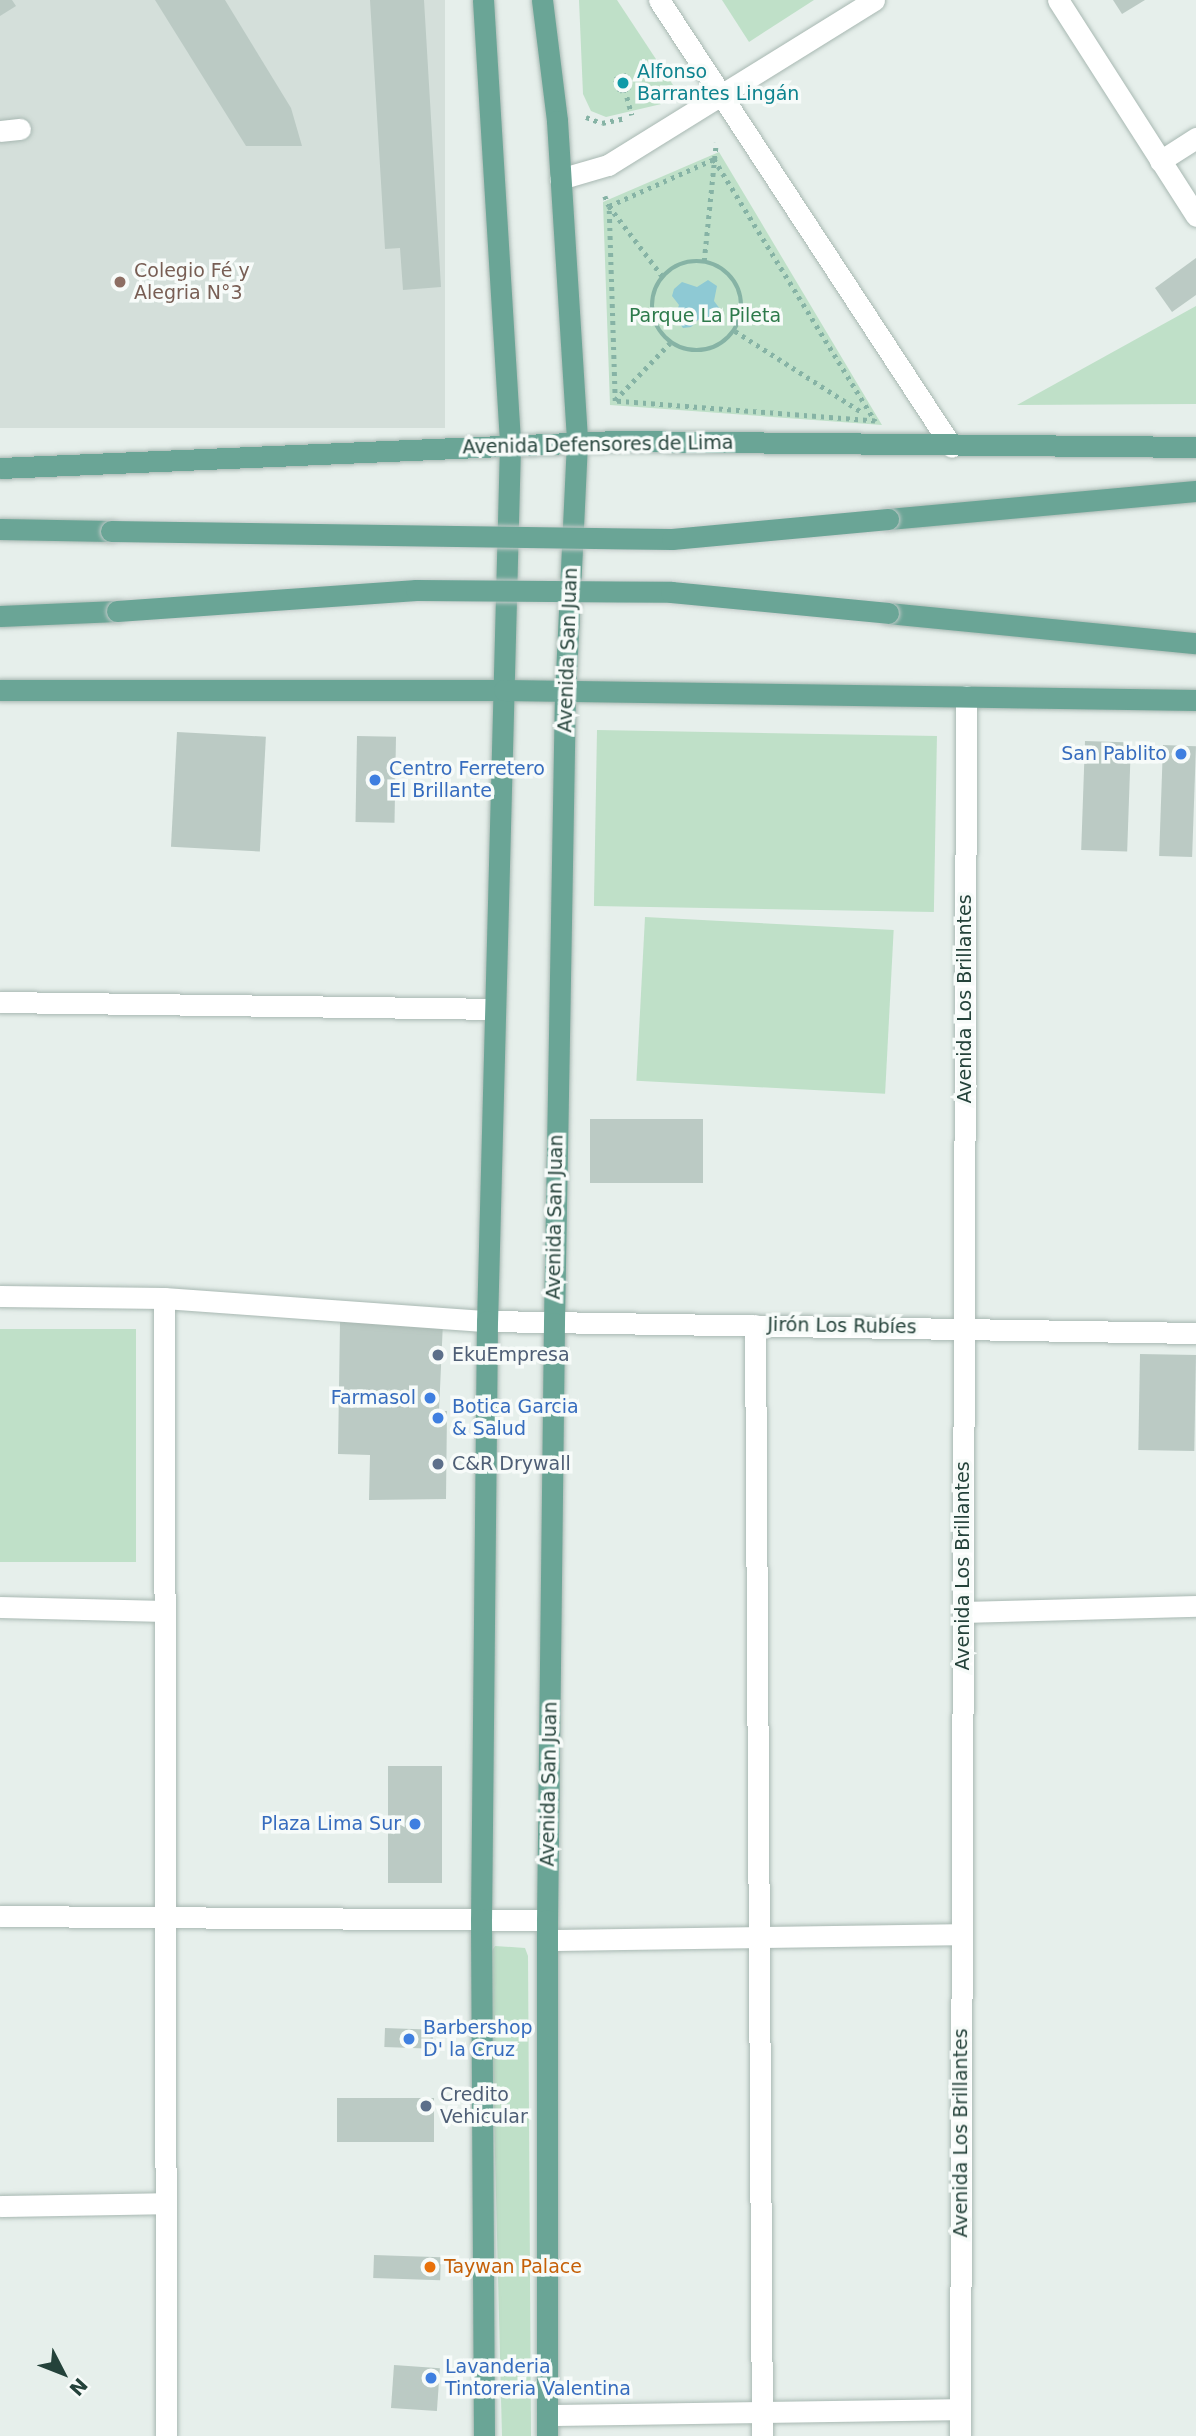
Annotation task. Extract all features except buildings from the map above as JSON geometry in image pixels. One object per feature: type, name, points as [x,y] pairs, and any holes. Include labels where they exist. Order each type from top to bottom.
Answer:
[{"type":"main road","points":[[483,0],[510,445],[487,1321],[481,1919],[485,2436]]},
{"type":"main road","name":"Avenida San Juan","points":[[542,0],[557,121],[577,442],[565,692],[554,1323],[548,1930],[547,2426]]},
{"type":"main road","name":"Avenida Defensores de Lima","points":[[0,468],[577,442],[1196,447]]},
{"type":"main road","points":[[0,528],[672,539],[1196,491]]},
{"type":"main road","points":[[0,616],[429,590],[671,592],[1196,643]]},
{"type":"main road","points":[[0,690],[503,690],[1196,700]]},
{"type":"street","points":[[659,0],[953,447]]},
{"type":"street","points":[[560,179],[608,165],[874,0]]},
{"type":"street","points":[[1058,0],[1196,216]]},
{"type":"street","points":[[1160,161],[1196,138]]},
{"type":"street","name":"Avenida Los Brillantes","points":[[960,2436],[966,696]]},
{"type":"street","points":[[0,1002],[495,1009]]},
{"type":"street","name":"Jirón Los Rubíes","points":[[0,1296],[164,1298],[487,1321],[1196,1333]]},
{"type":"street","points":[[164,1298],[166,2436]]},
{"type":"street","points":[[755,1325],[762,2436]]},
{"type":"street","points":[[963,1612],[1196,1606]]},
{"type":"street","points":[[0,1607],[165,1611]]},
{"type":"street","points":[[0,1916],[481,1919],[548,1930],[759,1937],[962,1934]]},
{"type":"street","points":[[0,2206],[166,2203]]},
{"type":"street","points":[[547,2426],[762,2412],[960,2409]]},
{"type":"path","points":[[625,89],[633,117]]},
{"type":"path","points":[[704,261],[721,97]]},
{"type":"path","points":[[582,110],[587,118],[602,123],[644,114]]},
{"type":"path","points":[[609,205],[714,159]]},
{"type":"path","points":[[714,159],[875,421]]},
{"type":"path","points":[[609,205],[663,277]]},
{"type":"path","points":[[609,205],[615,401]]},
{"type":"path","points":[[704,261],[724,271],[739,288],[743,303],[735,331],[725,342],[697,352],[670,343],[660,332],[652,304],[655,290],[663,277],[675,267],[704,261]]},
{"type":"path","points":[[735,331],[875,421]]},
{"type":"path","points":[[615,401],[670,343]]},
{"type":"path","points":[[615,401],[887,421]]},
{"type":"shaded area","points":[[0,0],[445,0],[445,428],[0,428]]},
{"type":"green space","points":[[579,0],[617,0],[675,88],[674,101],[606,117],[591,111],[583,94]]},
{"type":"green space","points":[[722,0],[814,0],[749,42]]},
{"type":"green space","name":"Parque La Pileta","points":[[719,152],[882,425],[610,405],[603,202]]},
{"type":"green space","points":[[1196,306],[1196,404],[1017,405]]},
{"type":"green space","points":[[597,730],[937,736],[934,912],[594,906]]},
{"type":"green space","points":[[645,917],[894,930],[885,1094],[636,1081]]},
{"type":"green space","points":[[0,1329],[136,1329],[136,1562],[0,1562]]},
{"type":"green space","points":[[495,1946],[525,1948],[528,1956],[531,2436],[502,2436],[490,1954]]},
{"type":"water","points":[[708,280],[717,286],[714,301],[720,309],[721,317],[715,324],[699,319],[691,327],[683,328],[675,317],[679,305],[672,296],[674,289],[682,282],[697,287]]},
{"type":"place","name":"Alfonso Barrantes Lingán","points":[[623,83]]},
{"type":"place","name":"Colegio Fé y Alegria N°3","points":[[120,282]]},
{"type":"place","name":"San Pablito","points":[[1181,754]]},
{"type":"place","name":"Centro Ferretero El Brillante","points":[[375,780]]},
{"type":"place","name":"EkuEmpresa","points":[[438,1355]]},
{"type":"place","name":"Farmasol","points":[[430,1398]]},
{"type":"place","name":"Botica Garcia & Salud","points":[[438,1418]]},
{"type":"place","name":"C&R Drywall","points":[[438,1464]]},
{"type":"place","name":"Plaza Lima Sur","points":[[415,1824]]},
{"type":"place","name":"Barbershop D' la Cruz","points":[[409,2039]]},
{"type":"place","name":"Credito Vehicular","points":[[426,2106]]},
{"type":"place","name":"Taywan Palace","points":[[430,2267]]},
{"type":"place","name":"Lavanderia Tintoreria Valentina","points":[[431,2378]]}]
